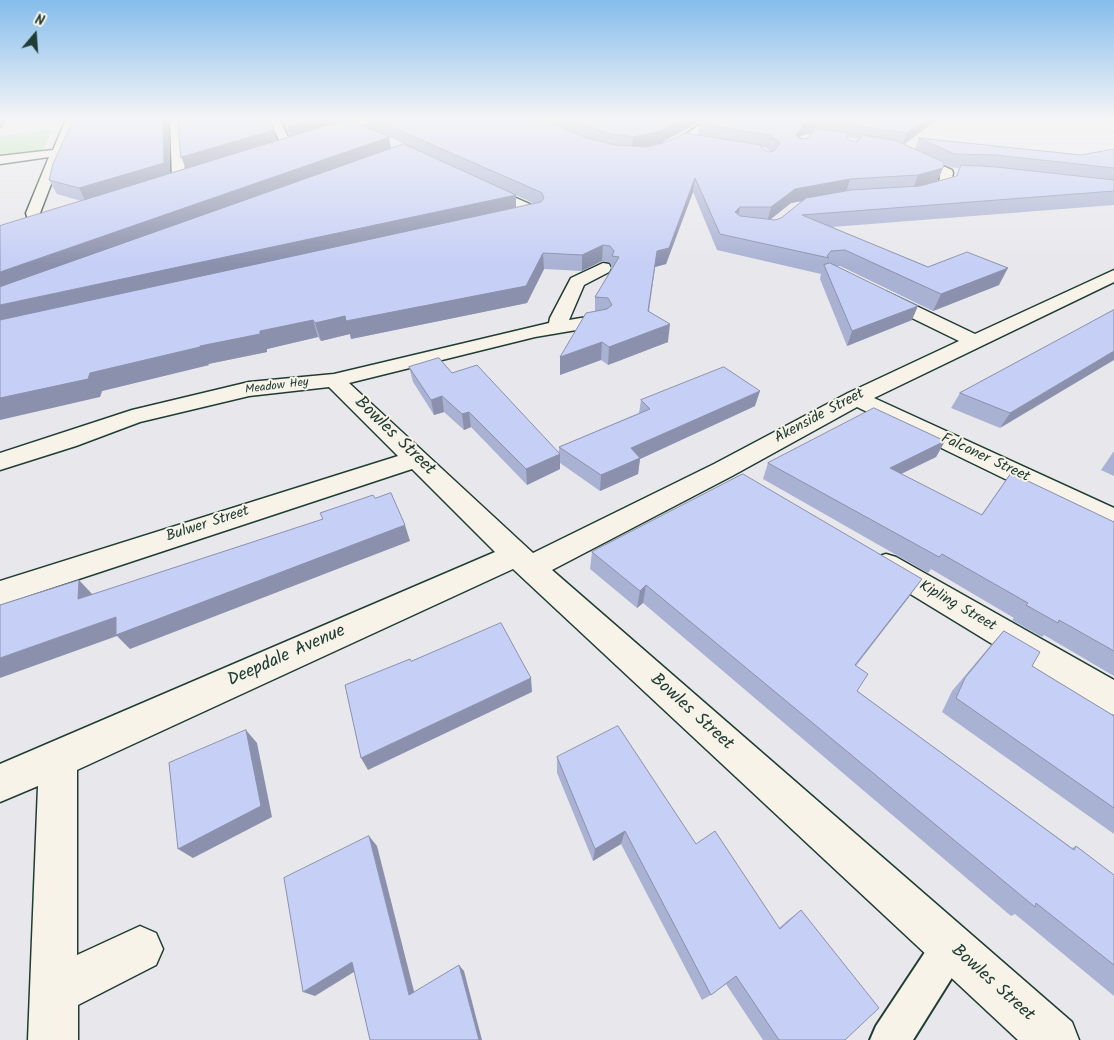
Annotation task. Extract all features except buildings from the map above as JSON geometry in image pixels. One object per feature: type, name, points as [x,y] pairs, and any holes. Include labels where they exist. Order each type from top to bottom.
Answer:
[{"type":"street","points":[[25,228],[46,221],[33,217],[33,213],[50,168]]},
{"type":"street","points":[[178,168],[179,180]]},
{"type":"street","points":[[935,168],[947,173],[964,174]]},
{"type":"street","points":[[904,196],[914,195],[945,184],[947,173]]},
{"type":"street","points":[[466,180],[536,212],[497,221]]},
{"type":"street","points":[[559,326],[559,318],[577,282],[603,268]]},
{"type":"street","name":"Akenside Street","points":[[523,562],[723,470],[856,398],[1114,275]]},
{"type":"street","points":[[868,289],[975,341]]},
{"type":"street","name":"Meadow Hey","points":[[0,462],[67,442],[132,417],[249,389],[334,380],[559,326],[600,321]]},
{"type":"street","name":"Bowles Street","points":[[334,380],[523,562],[1054,1040]]},
{"type":"street","name":"Falconer Street","points":[[856,398],[1114,520]]},
{"type":"street","name":"Bulwer Street","points":[[0,593],[417,459]]},
{"type":"street","points":[[723,470],[748,485]]},
{"type":"street","name":"Kipling Street","points":[[859,550],[1114,699]]},
{"type":"street","name":"Deepdale Avenue","points":[[0,783],[523,562]]},
{"type":"street","points":[[53,1040],[58,759]]},
{"type":"street","points":[[53,992],[140,949]]},
{"type":"lane","points":[[890,1040],[950,947]]}]
